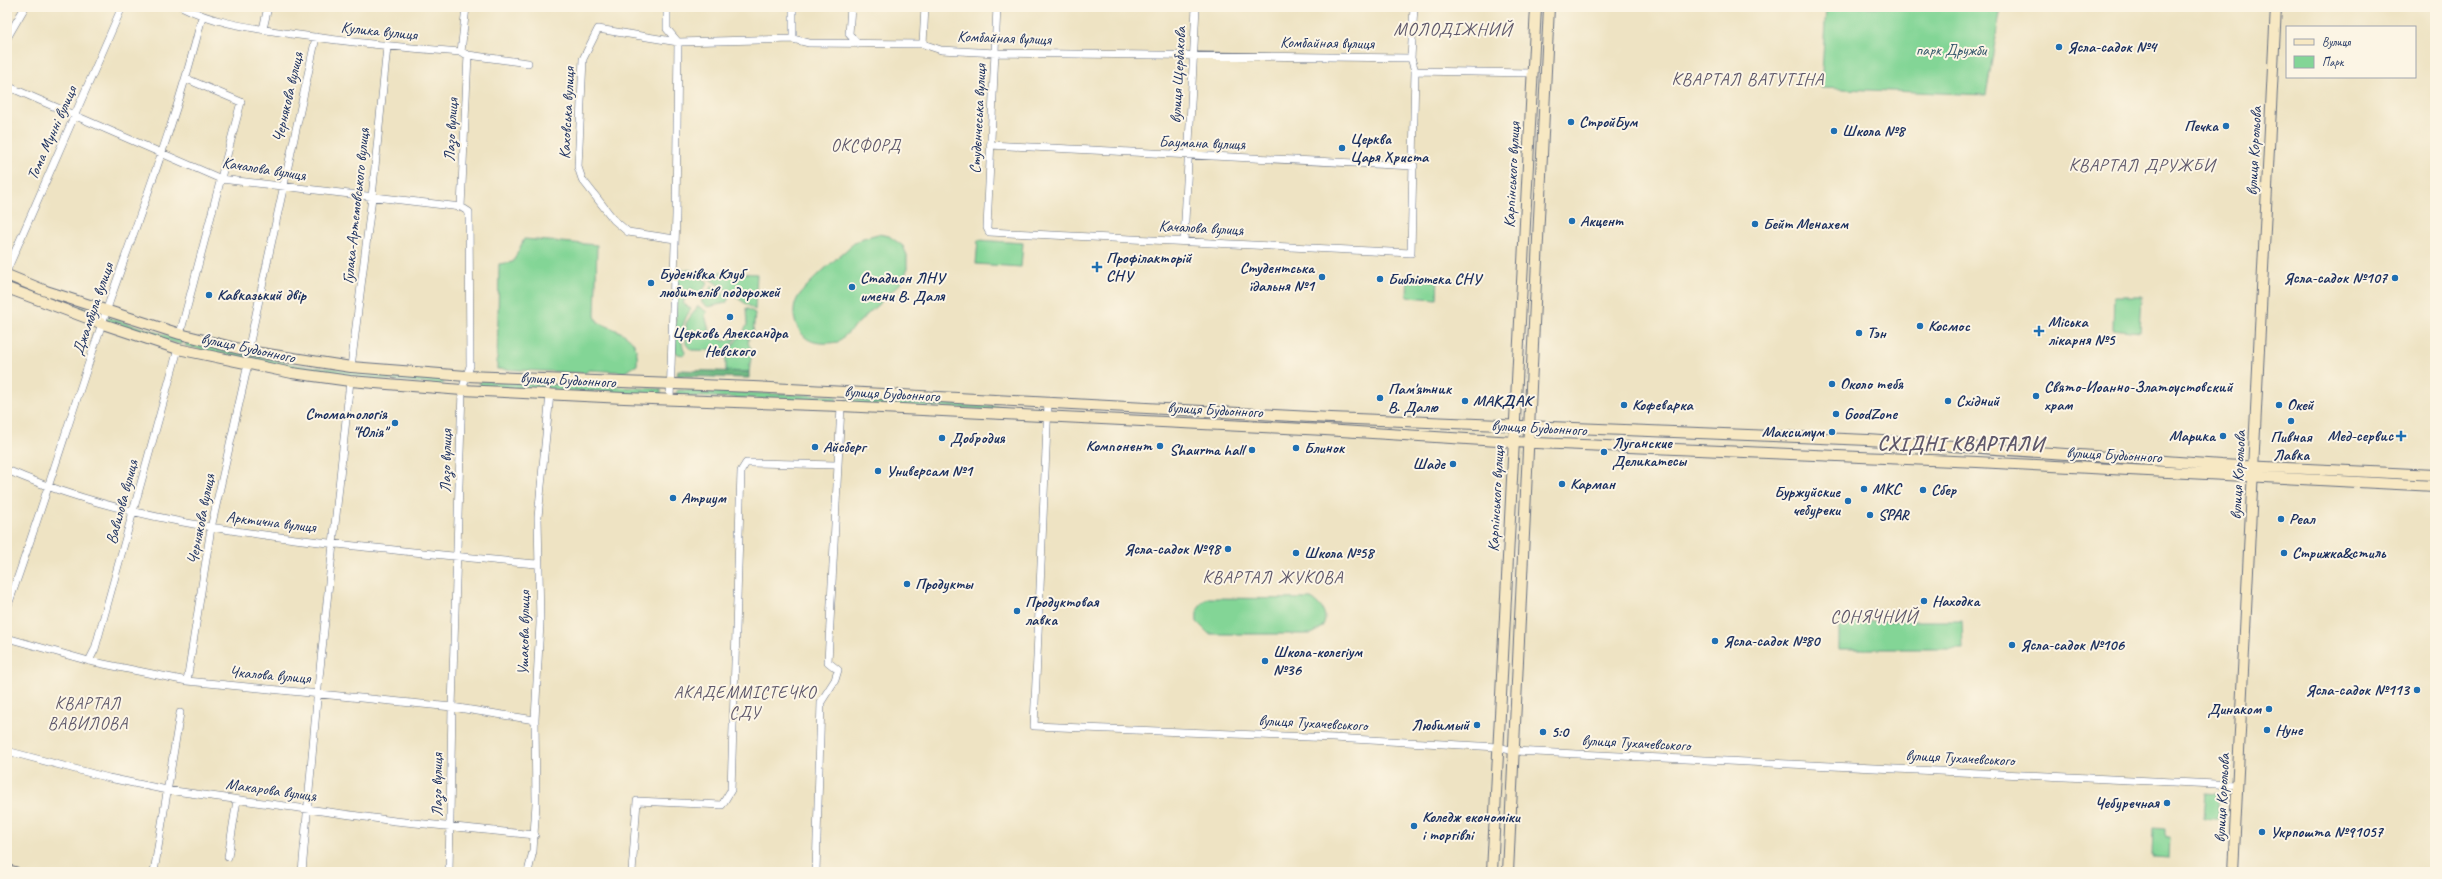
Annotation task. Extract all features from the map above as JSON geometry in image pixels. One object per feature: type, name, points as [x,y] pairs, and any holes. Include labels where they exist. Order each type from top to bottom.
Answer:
[{"type":"main road","name":"Карпінського вулиця","points":[[1492,872],[1536,7]]},
{"type":"main road","name":"Карпінського вулиця","points":[[1508,872],[1549,7]]},
{"type":"main road","name":"вулиця Корольова","points":[[2233,872],[2276,7]]},
{"type":"main road","name":"вулиця Будьонного","points":[[7,275],[107,312],[180,334],[248,351],[351,367],[466,376],[842,392],[1048,404],[1529,426],[1868,440],[2253,466],[2435,475]]},
{"type":"main road","name":"вулиця Будьонного","points":[[7,288],[102,324],[178,349],[292,373],[350,381],[462,390],[841,406],[1332,430],[1528,443],[1977,462],[2252,478],[2435,486]]},
{"type":"main road","points":[[841,406],[842,392]]},
{"type":"main road","points":[[7,870],[15,872]]},
{"type":"street","points":[[7,38],[25,7]]},
{"type":"street","name":"Тома Мунні вулиця","points":[[7,270],[122,7]]},
{"type":"street","name":"Кулика вулиця","points":[[182,7],[202,18],[263,29],[387,48],[461,52],[468,56],[528,64]]},
{"type":"street","points":[[263,29],[268,7]]},
{"type":"street","points":[[461,52],[466,7]]},
{"type":"street","points":[[667,7],[667,29],[678,42],[675,239],[670,399]]},
{"type":"street","points":[[793,7],[793,39]]},
{"type":"street","points":[[851,7],[849,34],[858,44]]},
{"type":"street","points":[[923,44],[925,7]]},
{"type":"street","name":"Студєнчеська вулиця","points":[[989,232],[987,228],[997,7]]},
{"type":"street","name":"вулиця Щербакова","points":[[1184,240],[1196,7]]},
{"type":"street","points":[[1414,7],[1411,58],[1415,71],[1414,166]]},
{"type":"street","name":"Джамбула вулиця","points":[[7,608],[102,324],[163,153],[187,79],[202,18]]},
{"type":"street","name":"Комбайная вулиця","points":[[598,29],[678,42],[793,39],[809,43],[923,44],[941,50],[996,53],[1411,58]]},
{"type":"street","name":"Каховська вулиця","points":[[598,29],[584,59],[578,168],[582,180],[614,220],[628,232],[675,239]]},
{"type":"street","name":"Чернякова вулиця","points":[[248,351],[282,187],[316,37]]},
{"type":"street","name":"Гулака-Артемовського вулиця","points":[[351,367],[372,197],[387,48]]},
{"type":"street","name":"Лазо вулиця","points":[[449,872],[452,707],[458,558],[462,390],[470,366],[469,212],[461,207],[468,56]]},
{"type":"street","points":[[1415,71],[1532,73]]},
{"type":"street","points":[[180,334],[241,102],[187,79]]},
{"type":"street","name":"Качалова вулиця","points":[[7,86],[75,117],[163,153],[221,179],[461,207]]},
{"type":"street","name":"Баумана вулиця","points":[[990,145],[1188,157],[1414,166]]},
{"type":"street","name":"Качалова вулиця","points":[[989,232],[1184,240],[1411,253],[1414,166]]},
{"type":"street","name":"Вавилова вулиця","points":[[89,661],[93,656],[178,349]]},
{"type":"street","name":"Чернякова вулиця","points":[[187,681],[211,528],[248,364]]},
{"type":"street","points":[[302,872],[317,693],[350,381]]},
{"type":"street","name":"Ушакова вулиця","points":[[528,872],[535,835],[535,720],[540,623],[538,517],[550,394]]},
{"type":"street","points":[[1047,417],[1048,404]]},
{"type":"street","points":[[816,872],[821,702],[835,680],[838,670],[828,662],[837,507],[836,465],[841,406]]},
{"type":"street","name":"вулиця Тухачевського","points":[[1047,417],[1034,726],[1333,738],[1498,747],[1514,751],[2237,785]]},
{"type":"street","points":[[632,872],[636,801],[722,805],[731,790],[741,471],[744,466],[752,463],[836,465]]},
{"type":"street","name":"Арктична вулиця","points":[[7,470],[49,486],[133,513],[211,528],[458,558],[538,564]]},
{"type":"street","name":"Чкалова вулиця","points":[[7,638],[89,661],[187,681],[452,707],[535,720]]},
{"type":"street","points":[[154,872],[180,713]]},
{"type":"street","name":"Макарова вулиця","points":[[7,751],[109,778],[167,790],[307,810],[535,835]]},
{"type":"street","points":[[228,857],[237,800]]},
{"type":"green space","name":"парк Дружби","points":[[1826,7],[2001,7],[1986,95],[1821,88]]},
{"type":"green space","name":"Стадион ЛНУ имени В. Даля","points":[[878,234],[889,236],[903,246],[907,255],[907,270],[903,281],[838,342],[822,343],[807,339],[803,336],[796,324],[794,315],[794,307],[801,293],[815,278],[854,243],[863,238]]},
{"type":"green space","points":[[524,239],[597,245],[595,316],[598,322],[627,336],[632,341],[637,355],[637,365],[625,372],[589,370],[585,373],[497,369],[499,264],[513,262]]},
{"type":"green space","points":[[978,240],[1023,243],[1021,267],[976,264]]},
{"type":"green space","points":[[677,269],[691,270],[708,282],[700,295],[691,288],[688,292],[676,284]]},
{"type":"green space","points":[[698,271],[757,274],[755,310]]},
{"type":"green space","points":[[1408,274],[1438,276],[1437,299],[1407,297]]},
{"type":"green space","points":[[8,279],[103,315],[102,321],[7,284]]},
{"type":"green space","points":[[712,286],[729,298],[726,303],[708,307],[701,302]]},
{"type":"green space","points":[[682,294],[686,297],[683,303],[691,309],[683,324],[681,335],[685,352],[684,355],[678,354],[675,351],[676,297]]},
{"type":"green space","points":[[2114,296],[2142,296],[2140,332],[2113,329]]},
{"type":"green space","points":[[698,306],[707,312],[705,315],[709,330],[723,341],[732,339],[739,333],[727,351],[691,350],[686,344],[686,323]]},
{"type":"green space","points":[[746,308],[755,313],[753,334],[750,335],[744,330],[747,325]]},
{"type":"green space","points":[[107,317],[183,340],[182,345],[105,322]]},
{"type":"green space","points":[[741,334],[749,339],[748,343],[752,351],[749,372],[726,371],[726,355]]},
{"type":"green space","points":[[187,340],[297,365],[441,378],[444,382],[442,385],[318,374],[185,346]]},
{"type":"green space","points":[[678,370],[749,372],[749,378],[677,376]]},
{"type":"green space","points":[[481,381],[661,389],[661,395],[481,387],[479,383]]},
{"type":"green space","points":[[678,390],[834,396],[837,398],[836,401],[678,396],[676,393]]},
{"type":"green space","points":[[847,399],[1038,408],[1040,410],[1039,412],[845,403]]},
{"type":"green space","points":[[1209,598],[1311,599],[1321,607],[1325,617],[1322,627],[1311,634],[1209,634],[1197,622],[1197,611],[1200,605]]},
{"type":"green space","points":[[1839,621],[1962,621],[1963,649],[1839,649]]},
{"type":"green space","points":[[2206,793],[2220,794],[2218,819],[2204,819]]},
{"type":"green space","points":[[2153,828],[2165,829],[2165,837],[2170,837],[2169,858],[2152,857]]},
{"type":"place","name":"Ясла-садок №4","points":[[2059,47]]},
{"type":"place","name":"СтройБум","points":[[1571,122]]},
{"type":"place","name":"Печка","points":[[2226,126]]},
{"type":"place","name":"Школа №8","points":[[1834,131]]},
{"type":"place","name":"Церква Царя Христа","points":[[1342,148]]},
{"type":"place","name":"Акцент","points":[[1572,221]]},
{"type":"place","name":"Бейт Менахем","points":[[1755,224]]},
{"type":"place","name":"Профілакторій СНУ","points":[[1097,267]]},
{"type":"place","name":"Студентська їдальня №1","points":[[1322,277]]},
{"type":"place","name":"Ясла-садок №107","points":[[2395,278]]},
{"type":"place","name":"Библіотека СНУ","points":[[1380,279]]},
{"type":"place","name":"Буденівка Клуб любителів подорожей","points":[[651,283]]},
{"type":"place","name":"Стадион ЛНУ имени В. Даля","points":[[852,287]]},
{"type":"place","name":"Кавказький двір","points":[[209,295]]},
{"type":"place","name":"Церковь Александра Невского","points":[[730,317]]},
{"type":"place","name":"Космос","points":[[1920,326]]},
{"type":"place","name":"Міська лікарня №5","points":[[2039,331]]},
{"type":"place","name":"Тэн","points":[[1859,333]]},
{"type":"place","name":"Около тебя","points":[[1832,384]]},
{"type":"place","name":"Свято-Иоанно-Златоустовский храм","points":[[2036,396]]},
{"type":"place","name":"Пам'ятник В. Далю","points":[[1380,398]]},
{"type":"place","name":"МАКДАК","points":[[1465,401]]},
{"type":"place","name":"Східний","points":[[1948,401]]},
{"type":"place","name":"Кофеварка","points":[[1624,405]]},
{"type":"place","name":"Окей","points":[[2279,405]]},
{"type":"place","name":"GoodZone","points":[[1836,414]]},
{"type":"place","name":"Пивная Лавка","points":[[2291,421]]},
{"type":"place","name":"Стоматологія \"Юлія\"","points":[[395,423]]},
{"type":"place","name":"Максимум","points":[[1832,432]]},
{"type":"place","name":"Марика","points":[[2223,436]]},
{"type":"place","name":"Мед-сервис","points":[[2401,436]]},
{"type":"place","name":"Добродия","points":[[942,438]]},
{"type":"place","name":"Компонент","points":[[1160,446]]},
{"type":"place","name":"Айсберг","points":[[815,447]]},
{"type":"place","name":"Блинок","points":[[1296,448]]},
{"type":"place","name":"Shaurma hall","points":[[1252,450]]},
{"type":"place","name":"Луганские Деликатесы","points":[[1604,452]]},
{"type":"place","name":"Шаде","points":[[1453,464]]},
{"type":"place","name":"Универсам №1","points":[[878,471]]},
{"type":"place","name":"Карман","points":[[1562,484]]},
{"type":"place","name":"МКС","points":[[1864,489]]},
{"type":"place","name":"Сбер","points":[[1923,490]]},
{"type":"place","name":"Атриум","points":[[673,498]]},
{"type":"place","name":"Буржуйские чебуреки","points":[[1848,501]]},
{"type":"place","name":"SPAR","points":[[1870,515]]},
{"type":"place","name":"Реал","points":[[2281,519]]},
{"type":"place","name":"Ясла-садок №98","points":[[1228,549]]},
{"type":"place","name":"Школа №58","points":[[1296,553]]},
{"type":"place","name":"Стрижка&стиль","points":[[2284,553]]},
{"type":"place","name":"Продукты","points":[[907,584]]},
{"type":"place","name":"Находка","points":[[1924,601]]},
{"type":"place","name":"Продуктовая лавка","points":[[1017,611]]},
{"type":"place","name":"Ясла-садок №80","points":[[1715,641]]},
{"type":"place","name":"Ясла-садок №106","points":[[2012,645]]},
{"type":"place","name":"Школа-колегіум №36","points":[[1265,661]]},
{"type":"place","name":"Ясла-садок №113","points":[[2417,690]]},
{"type":"place","name":"Динаком","points":[[2269,709]]},
{"type":"place","name":"Любимый","points":[[1477,725]]},
{"type":"place","name":"Нуне","points":[[2267,730]]},
{"type":"place","name":"5:0","points":[[1543,732]]},
{"type":"place","name":"Чебуречная","points":[[2167,803]]},
{"type":"place","name":"Коледж економіки і торгівлі","points":[[1414,826]]},
{"type":"place","name":"Укрпошта №91057","points":[[2262,832]]},
{"type":"district","name":"МОЛОДІЖНИЙ","points":[[1453,29]]},
{"type":"district","name":"КВАРТАЛ ВАТУТІНА","points":[[1748,79]]},
{"type":"district","name":"ОКСФОРД","points":[[866,145]]},
{"type":"district","name":"КВАРТАЛ ДРУЖБИ","points":[[2142,165]]},
{"type":"district","name":"СХІДНІ КВАРТАЛИ","points":[[1961,443]]},
{"type":"district","name":"КВАРТАЛ ЖУКОВА","points":[[1273,577]]},
{"type":"district","name":"СОНЯЧНИЙ","points":[[1874,616]]},
{"type":"district","name":"АКАДЕММІСТЕЧКО СДУ","points":[[745,702]]},
{"type":"district","name":"КВАРТАЛ ВАВИЛОВА","points":[[88,713]]}]
